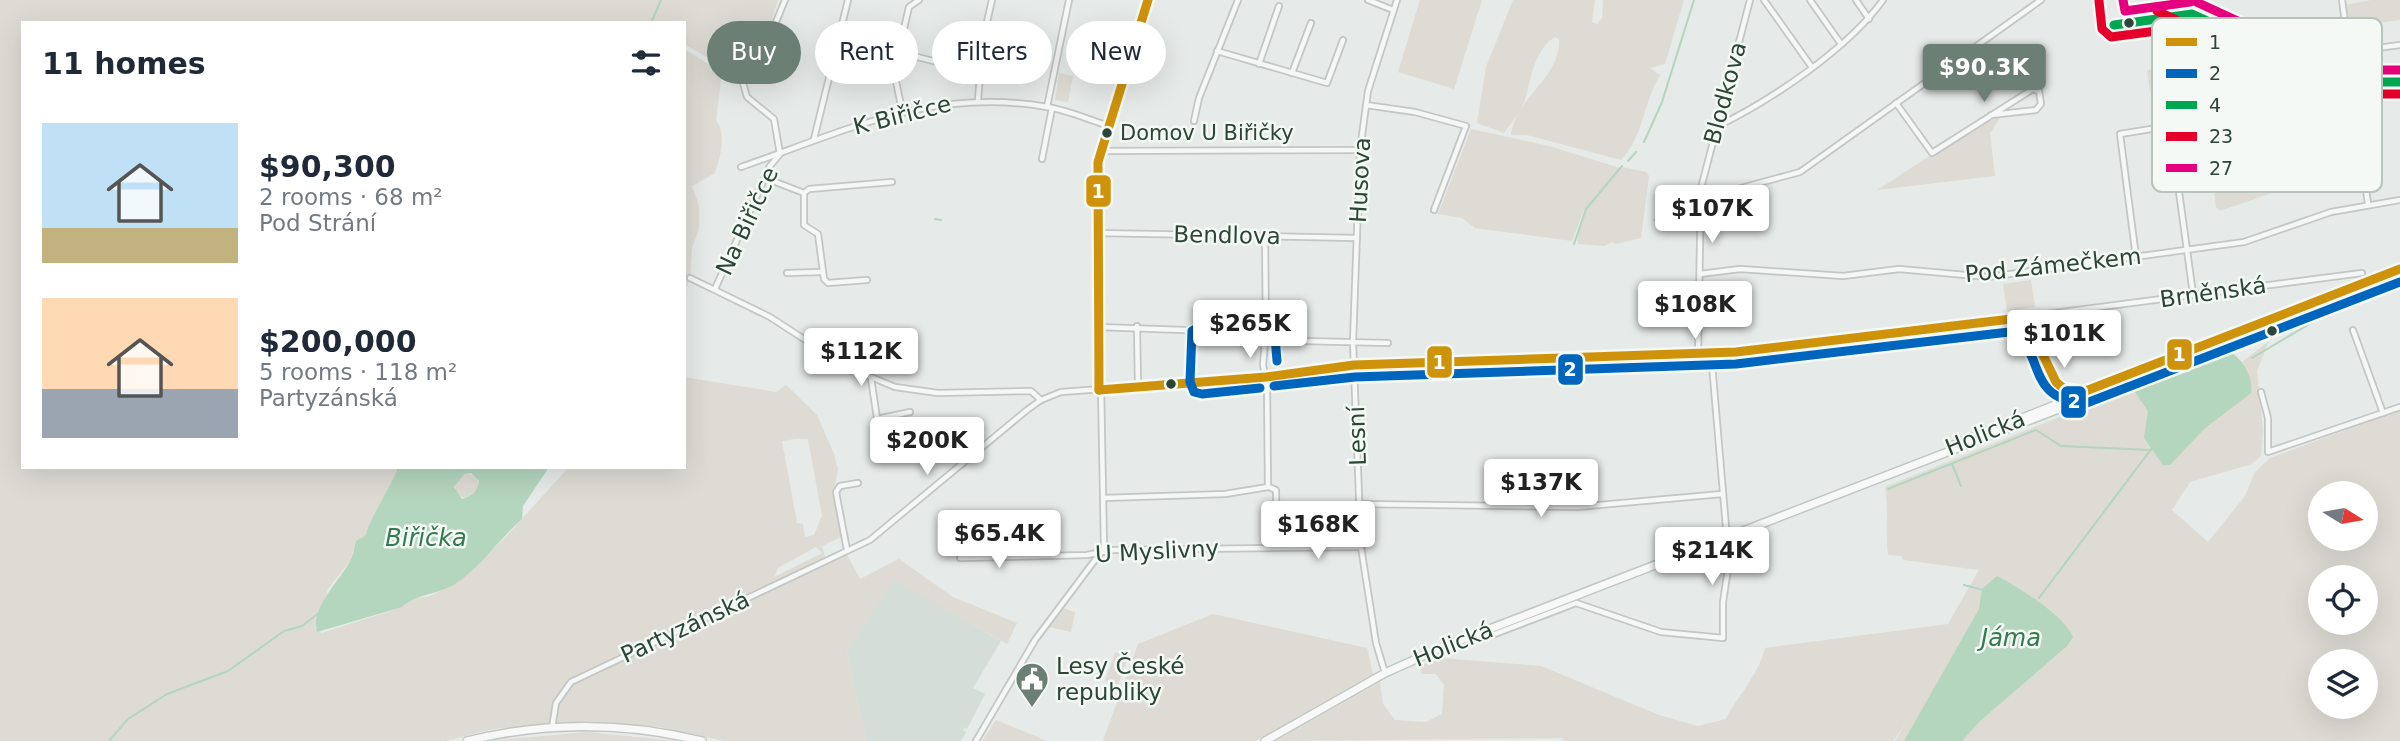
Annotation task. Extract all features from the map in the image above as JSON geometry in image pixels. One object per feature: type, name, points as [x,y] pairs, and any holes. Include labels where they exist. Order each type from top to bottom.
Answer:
[{"type":"main road","name":"Holická","points":[[1923,460],[2048,407],[2400,269]]},
{"type":"main road","name":"Holická","points":[[1265,741],[1385,673],[1478,633],[2400,277]]},
{"type":"main road","points":[[467,741],[552,728],[636,729],[702,741]]},
{"type":"street","points":[[780,153],[774,119],[751,102],[744,90],[744,78],[769,39],[785,0]]},
{"type":"street","points":[[814,139],[848,0]]},
{"type":"street","points":[[906,21],[909,7],[919,0]]},
{"type":"street","points":[[978,100],[983,39],[992,0]]},
{"type":"street","points":[[1042,159],[1069,0]]},
{"type":"street","points":[[976,741],[1035,640],[1100,554],[1104,543],[1097,233],[1100,152],[1148,0]]},
{"type":"street","points":[[1194,121],[1199,98],[1238,0]]},
{"type":"street","points":[[1368,0],[1393,10]]},
{"type":"street","name":"Husova","points":[[1354,365],[1360,150],[1368,91],[1397,0]]},
{"type":"street","name":"Blodkova","points":[[1698,354],[1701,195],[1715,127],[1750,0]]},
{"type":"street","points":[[1764,0],[1811,66]]},
{"type":"street","points":[[1810,0],[1841,44]]},
{"type":"street","points":[[1856,0],[1869,19]]},
{"type":"street","points":[[1715,127],[1748,111],[1841,44],[1869,19],[1883,0]]},
{"type":"street","points":[[1701,195],[1711,196],[1800,172],[2041,0]]},
{"type":"street","points":[[2162,0],[2202,18]]},
{"type":"street","points":[[2342,0],[2344,18]]},
{"type":"street","points":[[1259,64],[1279,6]]},
{"type":"street","points":[[1292,73],[1311,23]]},
{"type":"street","points":[[1217,51],[1326,83],[1343,40]]},
{"type":"street","points":[[2382,47],[2400,45]]},
{"type":"street","points":[[2382,82],[2400,82],[2400,89]]},
{"type":"street","points":[[897,84],[902,110]]},
{"type":"street","points":[[1896,103],[1931,153],[1991,115],[2033,89],[2039,91],[2041,104],[2036,110],[1991,115]]},
{"type":"street","name":"K Biřičce","points":[[741,167],[902,110],[978,100],[1049,107],[1109,126]]},
{"type":"street","points":[[1366,105],[1415,113],[1466,126],[1434,210]]},
{"type":"street","points":[[2136,257],[2120,134],[2152,129]]},
{"type":"street","points":[[1100,152],[1360,150]]},
{"type":"street","name":"Na Biřičce","points":[[715,289],[765,178],[780,153]]},
{"type":"street","points":[[765,178],[804,193]]},
{"type":"street","points":[[804,193],[809,189],[892,182]]},
{"type":"street","points":[[2179,192],[2193,294]]},
{"type":"street","points":[[2366,192],[2368,204]]},
{"type":"street","points":[[804,193],[804,225],[818,234],[821,272],[828,283],[867,280]]},
{"type":"street","name":"Pod Zámečkem","points":[[1700,274],[1740,269],[1843,276],[1899,269],[1987,277],[2244,243],[2331,212],[2400,200]]},
{"type":"street","name":"Bendlova","points":[[1097,233],[1357,238]]},
{"type":"street","points":[[1265,235],[1266,329],[1263,340],[1268,487]]},
{"type":"street","points":[[788,274],[821,272]]},
{"type":"street","name":"Brněnská","points":[[1100,390],[1266,377],[1354,365],[1698,354],[1778,348],[2011,319],[2027,325],[2039,315],[2361,273]]},
{"type":"street","points":[[690,278],[770,317],[836,361],[871,378],[914,392],[1031,391],[1041,400]]},
{"type":"street","points":[[2027,325],[2056,382],[2073,391],[2088,392]]},
{"type":"street","points":[[1098,327],[1137,326],[1184,330],[1202,338],[1388,343]]},
{"type":"street","points":[[1137,326],[1138,386]]},
{"type":"street","points":[[2353,330],[2382,413]]},
{"type":"street","points":[[2041,351],[2053,395],[2053,402],[2048,407]]},
{"type":"street","points":[[1478,633],[1482,639],[1576,603],[1670,634],[1723,638],[1723,602],[1729,562],[1728,536],[1722,495],[1718,410],[1711,353]]},
{"type":"street","name":"Lesní","points":[[1354,365],[1361,547],[1376,643],[1385,673]]},
{"type":"street","points":[[871,378],[881,445]]},
{"type":"street","name":"Partyzánská","points":[[552,728],[559,696],[576,679],[870,540],[1041,400],[1060,392],[1100,390]]},
{"type":"street","points":[[2261,392],[2267,418],[2268,452],[2400,407]]},
{"type":"street","points":[[2053,395],[2060,403],[2071,405]]},
{"type":"street","points":[[877,419],[910,412]]},
{"type":"street","points":[[847,550],[836,492],[840,486],[858,483]]},
{"type":"street","points":[[1103,498],[1225,494],[1268,487],[1276,490],[1277,548]]},
{"type":"street","points":[[1359,504],[1577,507],[1722,495]]},
{"type":"street","points":[[1036,521],[1037,556]]},
{"type":"street","name":"U Myslivny","points":[[960,558],[1100,554],[1113,550],[1361,547]]},
{"type":"shaded area","points":[[0,0],[778,0],[771,21],[707,21],[707,57],[686,45],[686,21],[21,21],[21,469],[397,469],[366,535],[356,541],[350,561],[328,589],[315,628],[322,633],[402,607],[412,598],[428,597],[456,583],[501,542],[567,469],[686,469],[686,377],[776,392],[786,385],[817,415],[838,469],[834,491],[843,536],[822,546],[827,564],[847,555],[860,579],[899,559],[953,597],[1017,623],[1007,644],[894,580],[847,651],[866,741],[724,741],[660,727],[587,721],[493,729],[446,741],[0,741]],"holes":[[[808,439],[822,516],[814,535],[805,537],[803,524],[797,523],[782,441]],[[816,547],[822,553],[774,577],[778,568]]]},
{"type":"shaded area","points":[[1420,0],[1482,0],[1454,89],[1398,72]]},
{"type":"shaded area","points":[[1513,0],[1595,0],[1592,22],[1597,24],[1602,18],[1603,0],[1684,0],[1665,64],[1650,68],[1660,75],[1634,141],[1621,160],[1527,135],[1511,135],[1520,110],[1553,66],[1559,39],[1555,37],[1542,49],[1525,100],[1504,133],[1477,123],[1486,67]]},
{"type":"shaded area","points":[[2371,0],[2400,0],[2400,20],[2382,22],[2382,18],[2346,18],[2345,5]]},
{"type":"shaded area","points":[[686,50],[707,63],[707,84],[720,84],[716,120],[722,139],[720,153],[715,173],[692,186],[699,206],[699,229],[692,248],[690,278],[686,289]]},
{"type":"shaded area","points":[[2152,69],[2152,93],[2150,92],[2147,70]]},
{"type":"shaded area","points":[[1059,73],[1066,74],[1066,84],[1071,84],[1068,102],[1055,100]]},
{"type":"shaded area","points":[[1989,118],[2000,118],[1990,133],[1995,176],[1877,190]]},
{"type":"shaded area","points":[[1471,129],[1549,146],[1620,168],[1584,210],[1572,241],[1475,228],[1462,218],[1438,214]]},
{"type":"shaded area","points":[[1623,167],[1646,172],[1649,176],[1641,238],[1616,244],[1612,242],[1604,246],[1578,244],[1578,233],[1585,212]]},
{"type":"shaded area","points":[[2214,192],[2275,192],[2220,211],[2216,207]]},
{"type":"shaded area","points":[[2031,280],[2035,307],[2007,311],[2003,284]]},
{"type":"shaded area","points":[[2269,341],[2257,371],[2263,430],[2261,456],[2252,464],[2190,482],[2172,510],[2208,542],[2245,496],[2255,472],[2270,458],[2400,410],[2400,741],[1895,741],[1906,723],[1893,741],[1563,741],[1562,738],[1276,741],[1380,682],[1383,704],[1395,720],[1426,722],[1442,714],[1444,685],[1436,674],[1422,674],[1419,666],[1440,658],[1541,666],[1659,715],[1698,726],[1726,719],[1753,675],[1765,648],[1948,624],[1979,570],[1903,560],[1902,556],[1888,555],[1885,487],[2132,388],[2244,367],[2242,362]]},
{"type":"shaded area","points":[[467,474],[476,477],[479,486],[476,495],[467,498],[458,495],[455,486],[458,477]]},
{"type":"shaded area","points":[[894,579],[1001,641],[973,688],[985,694],[967,729],[965,727],[963,730],[966,732],[961,741],[866,741],[847,651]]},
{"type":"shaded area","points":[[1063,608],[1075,612],[1071,632],[1050,627]]},
{"type":"shaded area","points":[[1213,614],[1367,648],[1373,674],[1255,741],[1103,741],[1138,644]]},
{"type":"shaded area","points":[[1115,652],[1128,657],[1118,685],[1105,681]]},
{"type":"shaded area","points":[[996,720],[1045,740],[1045,741],[982,741]]},
{"type":"shaded area","points":[[587,732],[677,741],[490,741]]},
{"type":"water","points":[[2228,351],[2238,358],[2246,369],[2251,381],[2251,393],[2204,429],[2170,465],[2163,465],[2144,438],[2148,411],[2133,389]]},
{"type":"water","name":"Biřička","points":[[397,469],[548,469],[523,506],[522,519],[455,584],[414,599],[402,607],[317,632],[316,623],[321,605],[350,561],[356,541],[366,535]],"holes":[[[471,473],[479,481],[474,493],[462,499],[454,487],[464,474]]]},
{"type":"water","name":"Jáma","points":[[1997,576],[2051,611],[2073,637],[2067,646],[1980,721],[1962,741],[1904,741],[1979,609],[1982,589]]},
{"type":"waterway","name":"Biřička","points":[[652,21],[661,0]]},
{"type":"waterway","points":[[1644,142],[1662,102],[1694,0]]},
{"type":"waterway","points":[[1628,161],[1636,152]]},
{"type":"waterway","points":[[1574,244],[1586,209],[1622,166]]},
{"type":"waterway","points":[[935,219],[941,220]]},
{"type":"waterway","points":[[1654,220],[1683,222]]},
{"type":"waterway","points":[[2252,358],[2338,307]]},
{"type":"waterway","points":[[1888,489],[2036,430],[2061,446],[2151,450]]},
{"type":"waterway","points":[[2039,598],[2152,448]]},
{"type":"waterway","points":[[1952,464],[1961,486]]},
{"type":"waterway","points":[[1706,551],[1725,556]]},
{"type":"waterway","points":[[1964,585],[1983,590]]},
{"type":"waterway","name":"Biřička","points":[[109,741],[128,719],[167,694],[228,671],[284,631],[302,626],[320,612]]},
{"type":"transit line","name":"1","points":[[1099,390],[1098,162],[1148,0]]},
{"type":"transit line","name":"27","points":[[2123,0],[2125,11],[2190,2]]},
{"type":"transit line","name":"27","points":[[2192,0],[2231,18]]},
{"type":"transit line","name":"23","points":[[2099,1],[2102,29],[2111,37],[2152,32]]},
{"type":"transit line","name":"23","points":[[2157,11],[2172,18]]},
{"type":"transit line","name":"4","points":[[2164,18],[2192,14],[2201,18]]},
{"type":"transit line","name":"4","points":[[2114,25],[2152,20]]},
{"type":"transit line","name":"27","points":[[2382,70],[2400,70]]},
{"type":"transit line","name":"4","points":[[2382,82],[2400,82]]},
{"type":"transit line","name":"23","points":[[2382,94],[2400,94]]},
{"type":"transit line","name":"1","points":[[1099,390],[1266,377],[1354,365],[1736,352],[2011,319],[2030,328],[2056,382],[2063,388],[2083,392],[2400,269]]},
{"type":"transit line","name":"2","points":[[1274,386],[1355,377],[1736,364],[2009,332],[2021,340],[2043,383],[2052,392],[2065,400],[2084,404],[2400,282]]},
{"type":"transit line","name":"2","points":[[1260,388],[1202,394],[1194,392],[1190,382],[1192,331],[1201,326],[1267,328],[1275,337],[1277,361]]},
{"type":"transit line","name":"1","points":[[1202,338],[1263,340]]},
{"type":"place","name":"Domov U Biřičky","points":[[1107,133]]},
{"type":"place","name":"Lesy České republiky","points":[[1032,709]]}]
